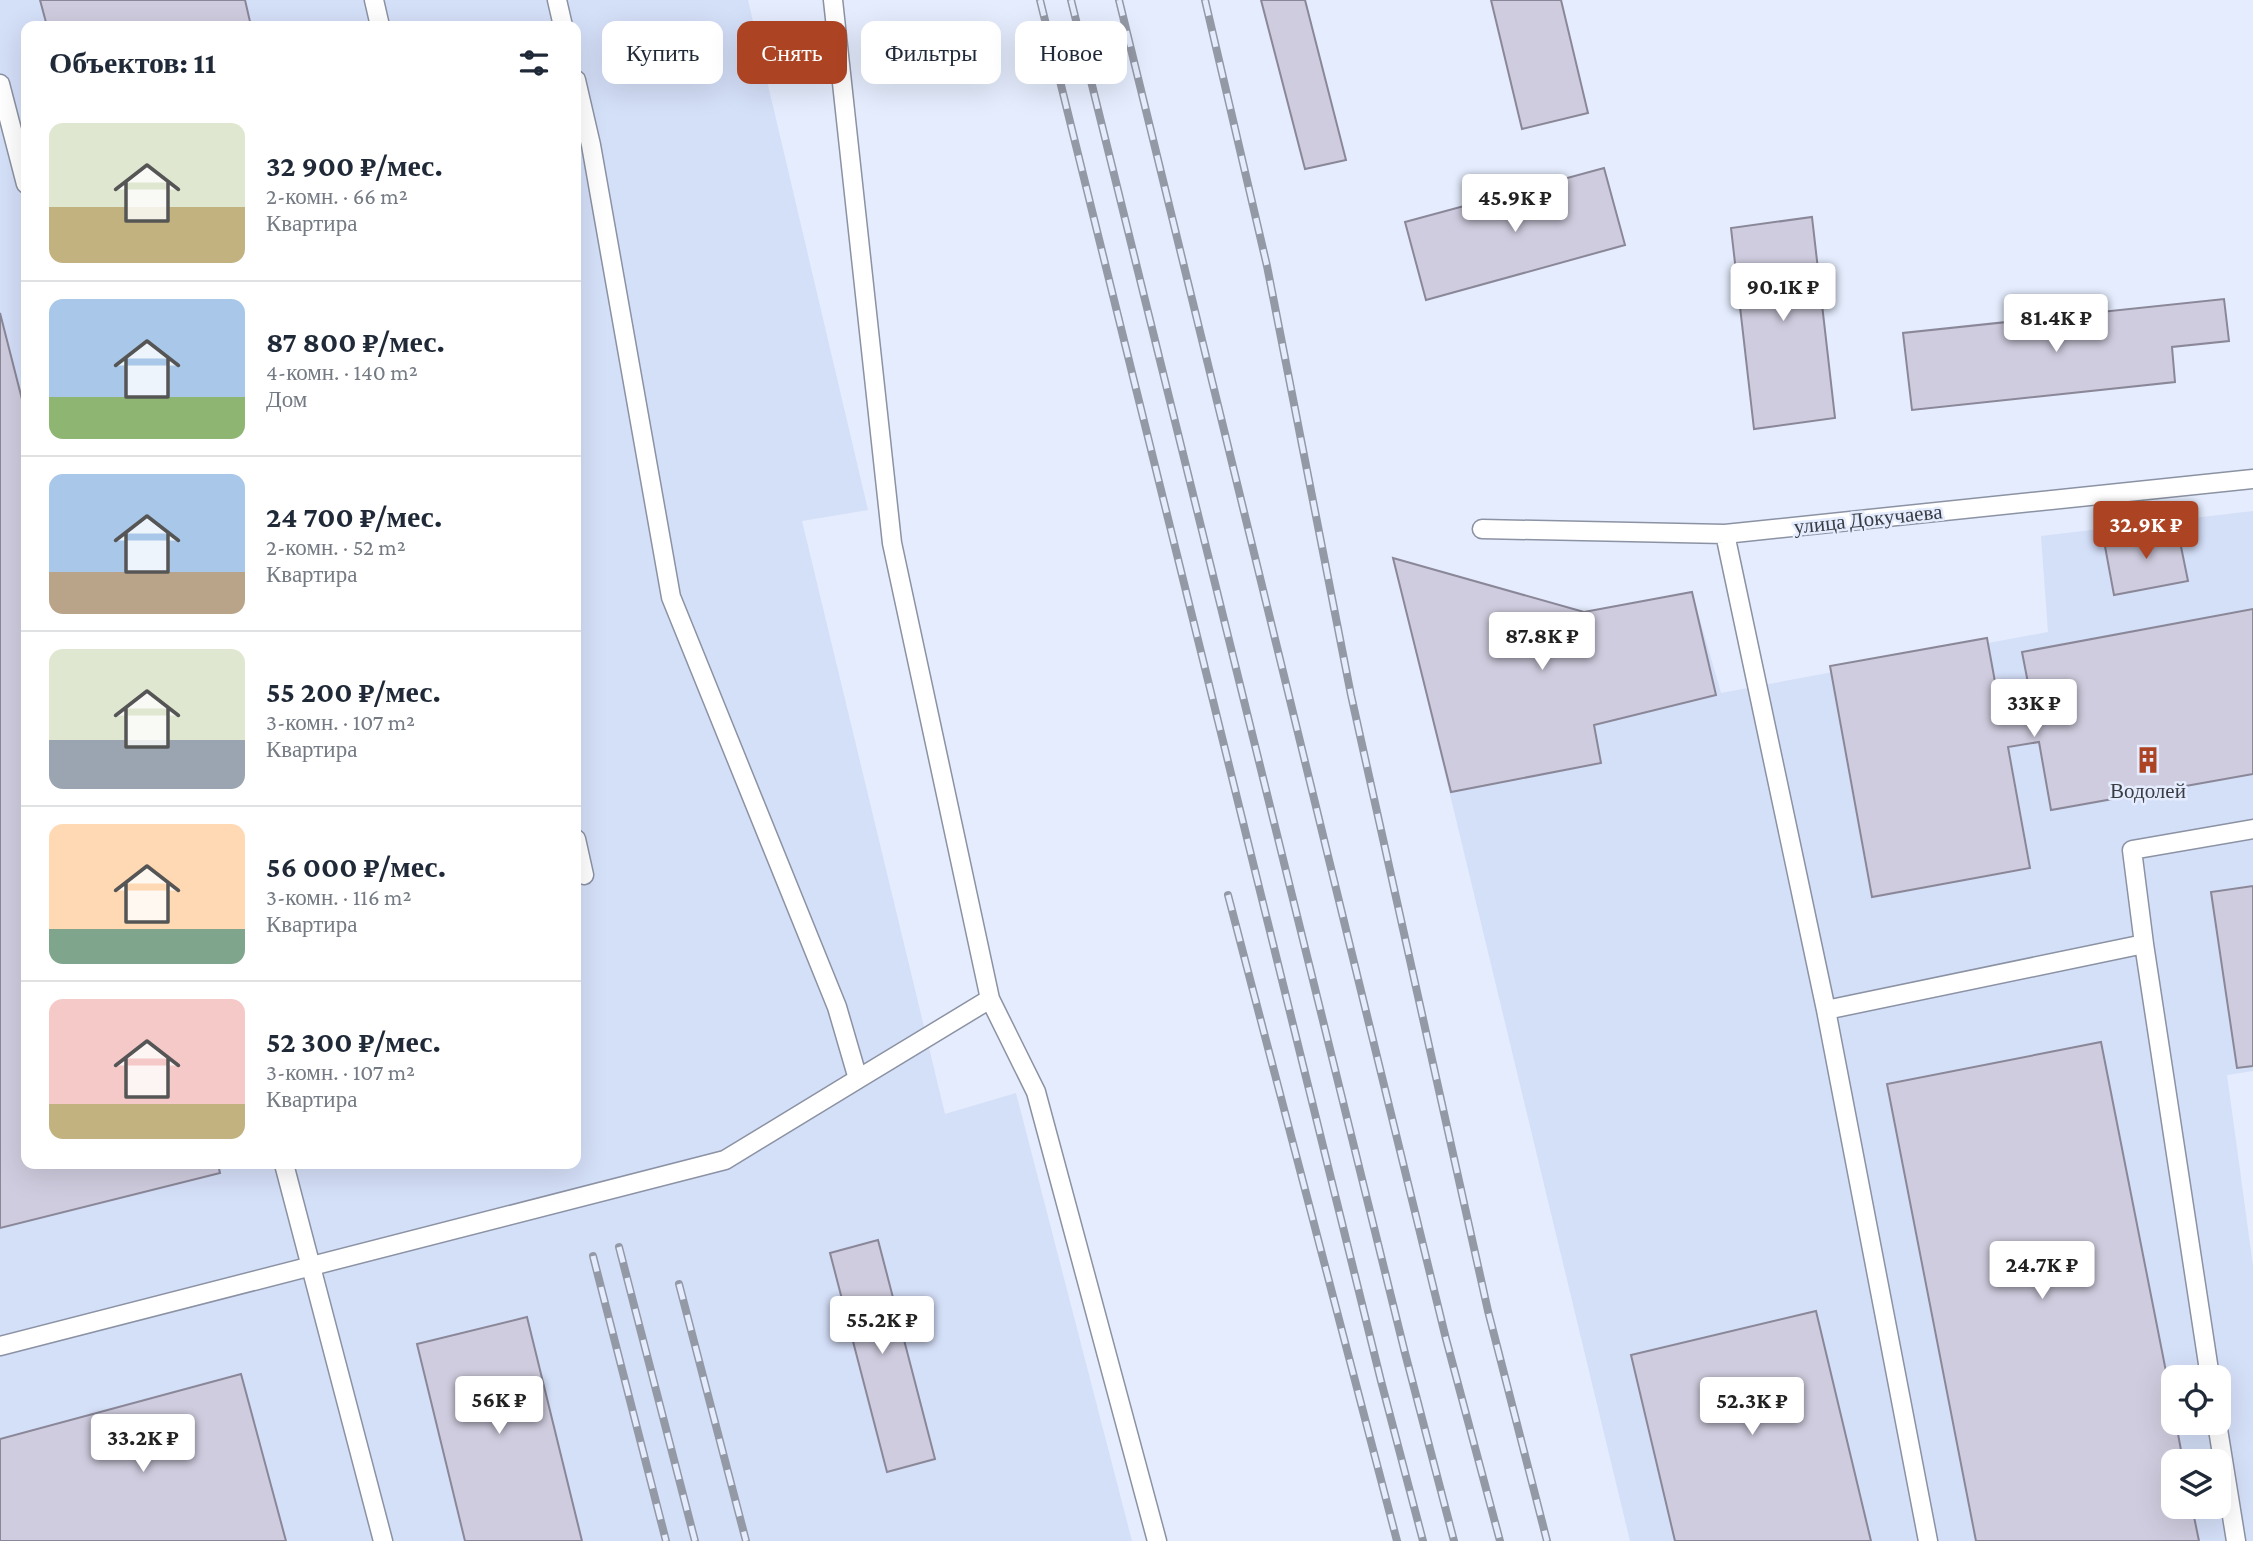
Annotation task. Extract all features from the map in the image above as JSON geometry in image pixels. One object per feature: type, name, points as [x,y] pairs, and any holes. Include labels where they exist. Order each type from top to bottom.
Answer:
[{"type":"lane","points":[[374,0],[379,21]]},
{"type":"lane","points":[[557,0],[562,21]]},
{"type":"lane","points":[[833,0],[892,543],[990,999],[1036,1092],[1157,1541]]},
{"type":"lane","points":[[0,84],[21,165]]},
{"type":"lane","points":[[581,102],[671,597],[837,1007],[858,1079]]},
{"type":"lane","name":"улица Докучаева","points":[[1482,529],[1725,534],[2253,479]]},
{"type":"lane","points":[[1725,534],[1826,1010],[1928,1541]]},
{"type":"lane","points":[[2208,1365],[2132,850],[2253,829]]},
{"type":"lane","points":[[581,861],[584,874]]},
{"type":"lane","points":[[1826,1010],[2144,944]]},
{"type":"lane","points":[[0,1346],[725,1160],[990,999]]},
{"type":"lane","points":[[285,1169],[383,1541]]},
{"type":"lane","points":[[2219,1435],[2236,1541]]},
{"type":"shaded area","points":[[0,0],[748,0],[753,21],[737,21],[737,84],[768,84],[868,510],[802,521],[945,1114],[1016,1093],[1132,1541],[0,1541]]},
{"type":"shaded area","points":[[2253,511],[2253,1071],[2227,1075],[2253,1266],[2253,1541],[1630,1541],[1393,558],[1584,612],[1692,592],[1721,693],[2048,632],[2041,536]]},
{"type":"building","points":[[40,0],[245,0],[250,21],[46,21]]},
{"type":"building","points":[[1261,0],[1305,0],[1346,160],[1305,169]]},
{"type":"building","points":[[1491,0],[1561,0],[1588,113],[1522,129]]},
{"type":"building","points":[[1604,168],[1625,245],[1426,300],[1405,222]]},
{"type":"building","points":[[1812,217],[1835,418],[1754,429],[1731,228]]},
{"type":"building","points":[[2224,299],[2229,341],[2172,347],[2175,382],[1912,410],[1903,333]]},
{"type":"building","points":[[0,313],[21,395],[21,1169],[219,1169],[220,1173],[0,1228]]},
{"type":"building","points":[[2177,527],[2188,581],[2114,595],[2104,541]]},
{"type":"building","points":[[1393,558],[1584,612],[1692,592],[1716,695],[1594,725],[1601,763],[1451,792]]},
{"type":"building","name":"Водолей","points":[[2253,609],[2253,774],[2051,810],[2039,742],[2008,747],[2030,868],[1872,897],[1830,666],[1987,638],[2002,720],[2034,714],[2022,652]]},
{"type":"building","points":[[2253,886],[2253,1066],[2237,1068],[2211,892]]},
{"type":"building","points":[[2101,1042],[2165,1365],[2161,1365],[2161,1435],[2178,1435],[2181,1449],[2161,1449],[2161,1519],[2194,1519],[2199,1541],[1976,1541],[1887,1084]]},
{"type":"building","points":[[878,1240],[935,1459],[887,1472],[830,1253]]},
{"type":"building","points":[[1816,1311],[1871,1541],[1675,1541],[1631,1355]]},
{"type":"building","points":[[527,1317],[582,1541],[465,1541],[417,1344]]},
{"type":"building","points":[[241,1374],[286,1541],[0,1541],[0,1439]]},
{"type":"railway","points":[[1040,0],[1381,1381],[1423,1541]]},
{"type":"railway","points":[[1071,0],[1405,1353],[1454,1541]]},
{"type":"railway","points":[[1119,0],[1446,1339],[1500,1541]]},
{"type":"railway","points":[[1205,0],[1267,266],[1351,695],[1488,1311],[1547,1541]]},
{"type":"railway","points":[[1228,895],[1397,1541]]},
{"type":"railway","points":[[619,1247],[695,1541]]},
{"type":"railway","points":[[593,1256],[666,1541]]},
{"type":"railway","points":[[679,1284],[746,1541]]},
{"type":"place","name":"Водолей","points":[[2148,760]]}]
